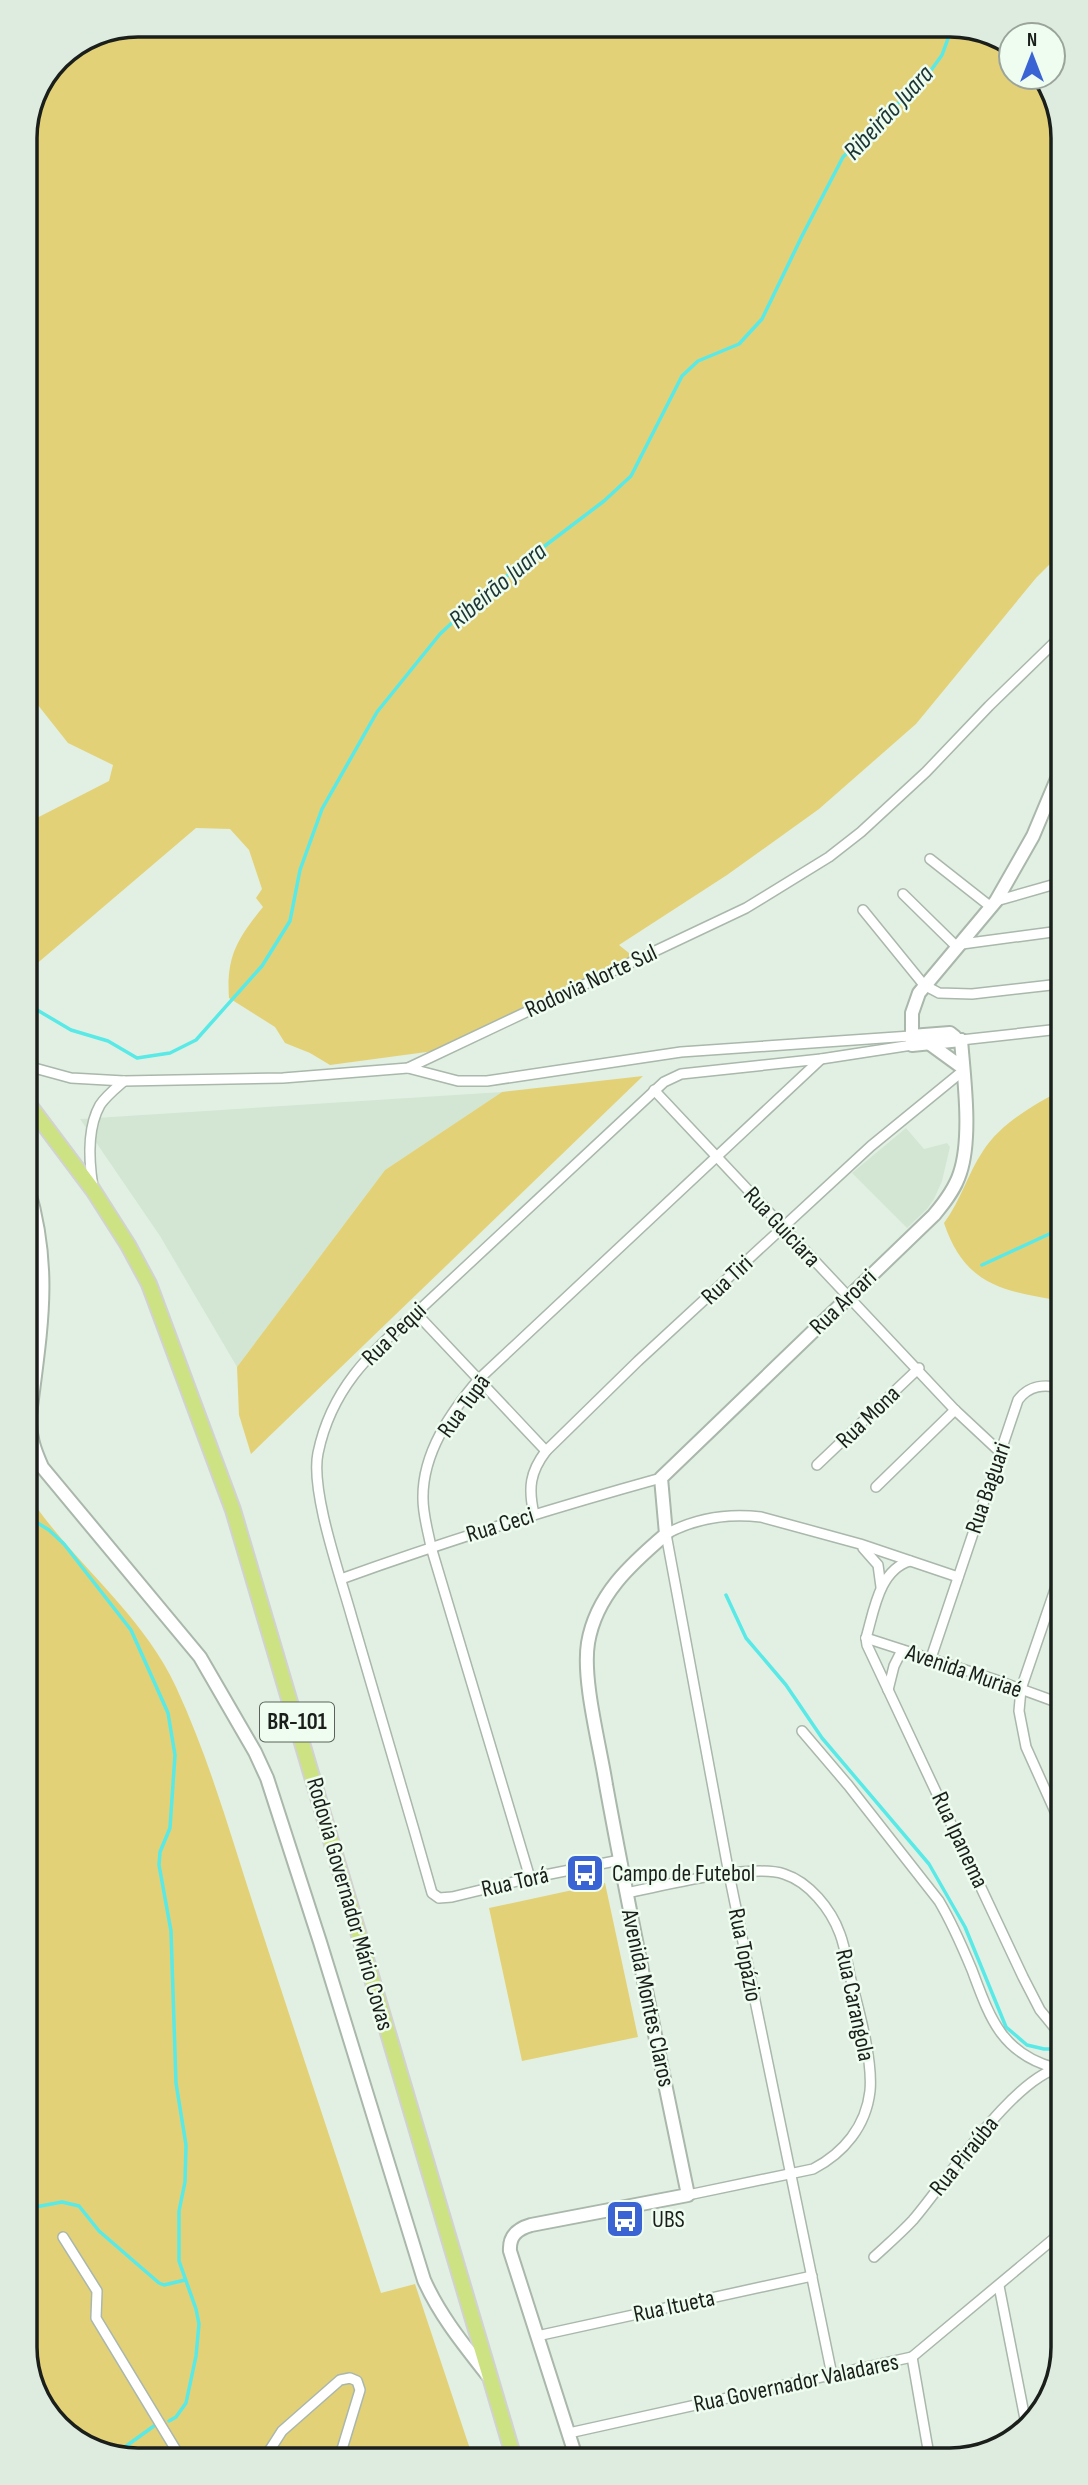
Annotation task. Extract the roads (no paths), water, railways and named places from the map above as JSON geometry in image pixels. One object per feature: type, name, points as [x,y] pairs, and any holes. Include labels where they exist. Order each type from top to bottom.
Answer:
[{"type":"main road","name":"Rodovia Governador Mário Covas","points":[[37,1115],[93,1190],[149,1284],[233,1510],[511,2448]]},
{"type":"street","name":"Rodovia Norte Sul","points":[[37,1069],[71,1078],[124,1081],[283,1078],[408,1068],[746,908],[829,857],[861,832],[926,772],[1051,646]]},
{"type":"street","points":[[911,1041],[915,1002],[924,985],[994,904],[1051,806]]},
{"type":"street","points":[[930,859],[994,904]]},
{"type":"street","points":[[994,904],[1051,886]]},
{"type":"street","points":[[903,894],[960,946]]},
{"type":"street","points":[[863,910],[924,985],[939,993],[957,995],[1051,985]]},
{"type":"street","points":[[960,946],[1051,932]]},
{"type":"street","points":[[911,1041],[929,1044],[1051,1030]]},
{"type":"street","points":[[408,1068],[458,1081],[487,1081],[681,1052],[911,1041],[950,1033],[961,1040]]},
{"type":"street","name":"Rua Aroari","points":[[661,1478],[934,1215],[954,1187],[964,1155],[964,1069],[961,1040]]},
{"type":"street","name":"Rua Pequi","points":[[452,1897],[439,1898],[432,1893],[341,1579],[317,1484],[317,1455],[328,1418],[352,1376],[378,1345],[416,1313],[664,1082],[681,1074],[821,1059],[911,1041]]},
{"type":"street","points":[[929,1044],[964,1069]]},
{"type":"street","name":"Rua Tupã","points":[[530,1878],[431,1546],[423,1499],[427,1466],[449,1419],[480,1379],[821,1059]]},
{"type":"street","name":"Rua Tiri","points":[[534,1514],[530,1497],[531,1480],[536,1464],[546,1451],[649,1351],[871,1146],[964,1069]]},
{"type":"street","points":[[93,1190],[90,1152],[98,1111],[107,1096],[124,1081]]},
{"type":"street","name":"Rua Guiciara","points":[[654,1090],[919,1368],[955,1410],[1000,1452]]},
{"type":"street","points":[[37,1226],[44,1274],[37,1361]]},
{"type":"street","points":[[416,1313],[546,1451]]},
{"type":"street","name":"Rua Mona","points":[[817,1465],[919,1368]]},
{"type":"street","name":"Rua Baguari","points":[[930,1658],[1018,1400],[1025,1391],[1034,1387],[1051,1386]]},
{"type":"street","points":[[876,1487],[955,1410]]},
{"type":"street","points":[[37,1456],[43,1467],[200,1657],[256,1752],[267,1778],[320,1942],[424,2280],[448,2325],[489,2377]]},
{"type":"street","points":[[661,1478],[666,1534]]},
{"type":"street","name":"Rua Ceci","points":[[341,1579],[431,1546],[661,1478]]},
{"type":"street","name":"Avenida Montes Claros","points":[[688,2195],[626,1893],[588,1683],[588,1643],[600,1608],[614,1583],[629,1566],[666,1534],[700,1520],[744,1515],[761,1517],[860,1544],[910,1561]]},
{"type":"street","name":"Rua Topázio","points":[[666,1534],[729,1874],[832,2375]]},
{"type":"street","points":[[860,1544],[878,1564],[882,1578],[866,1638]]},
{"type":"street","points":[[881,1588],[897,1566],[910,1561],[958,1577]]},
{"type":"street","points":[[1051,1601],[1021,1689],[1019,1710],[1026,1747],[1051,1797]]},
{"type":"street","name":"Avenida Muriaé","points":[[866,1638],[1051,1700]]},
{"type":"street","name":"Rua Ipanema","points":[[866,1638],[1023,1977],[1040,2010],[1051,2023]]},
{"type":"street","points":[[888,1689],[894,1666],[902,1650]]},
{"type":"street","points":[[802,1731],[939,1901],[951,1921],[985,2005],[1001,2035],[1024,2055],[1051,2065]]},
{"type":"street","name":"Rua Torá","points":[[452,1897],[620,1860]]},
{"type":"street","name":"Rua Carangola","points":[[626,1893],[758,1870],[784,1874],[801,1882],[829,1912],[840,1934],[863,2035],[870,2091],[857,2129],[844,2148],[830,2161],[790,2175],[688,2195]]},
{"type":"street","name":"Rua Piraúba","points":[[874,2257],[913,2220],[994,2118],[1031,2082],[1051,2072]]},
{"type":"street","points":[[573,2448],[510,2251],[510,2240],[517,2232],[531,2225],[688,2195]]},
{"type":"street","points":[[63,2237],[97,2291],[96,2318],[175,2448]]},
{"type":"street","name":"Rua Governador Valadares","points":[[569,2433],[912,2357],[1051,2241]]},
{"type":"street","name":"Rua Itueta","points":[[537,2336],[812,2276]]},
{"type":"street","points":[[999,2286],[1024,2416]]},
{"type":"street","points":[[912,2357],[925,2448]]},
{"type":"street","points":[[271,2448],[282,2431],[340,2380],[351,2378],[357,2381],[360,2390],[342,2448]]},
{"type":"waterway","name":"Ribeirão Juara","points":[[37,1010],[71,1030],[108,1041],[137,1058],[170,1053],[196,1040],[262,966],[290,921],[300,870],[322,809],[377,712],[440,634],[455,620],[521,564],[604,501],[631,476],[682,376],[698,361],[739,344],[762,319],[843,157],[929,73],[942,55],[949,37]]},
{"type":"waterway","points":[[982,1265],[1051,1233]]},
{"type":"waterway","points":[[37,1523],[64,1544],[131,1630],[168,1713],[175,1755],[170,1828],[160,1852],[159,1865],[171,1931],[176,2083],[186,2145],[185,2182],[179,2211],[179,2261],[199,2324],[196,2356],[186,2403],[176,2417],[169,2421]]},
{"type":"waterway","points":[[726,1595],[746,1638],[786,1685],[822,1738],[929,1864],[965,1927],[1006,2027],[1027,2045],[1051,2049]]},
{"type":"waterway","points":[[37,2207],[62,2202],[79,2206],[99,2231],[159,2283],[164,2285],[185,2280]]},
{"type":"waterway","points":[[125,2447],[154,2426]]},
{"type":"place","name":"Campo de Futebol","points":[[585,1873]]},
{"type":"place","name":"UBS","points":[[625,2219]]}]
